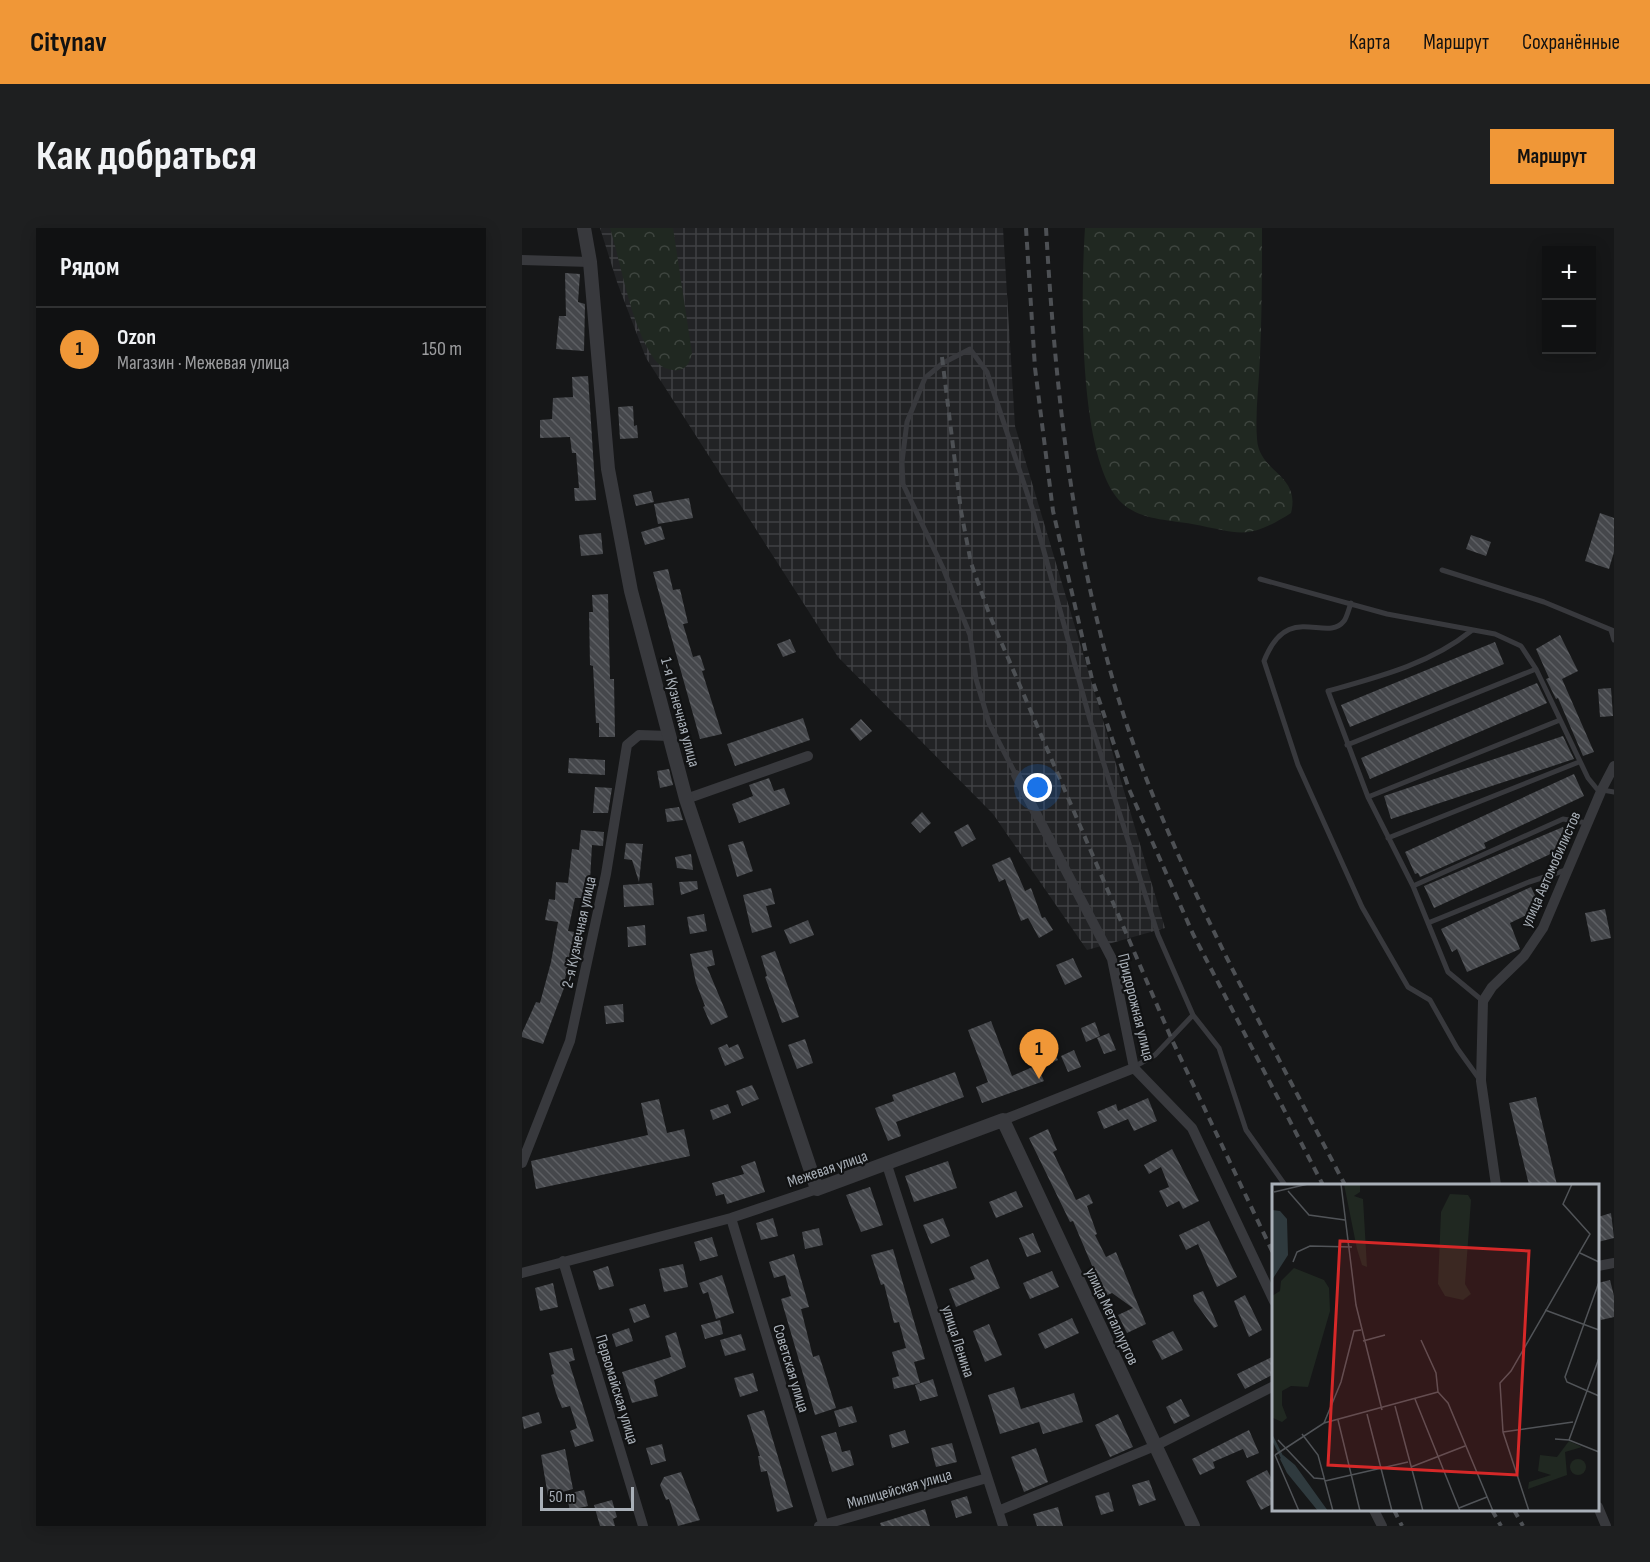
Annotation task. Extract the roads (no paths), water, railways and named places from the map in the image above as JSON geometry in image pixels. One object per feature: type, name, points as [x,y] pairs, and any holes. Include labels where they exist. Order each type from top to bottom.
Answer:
[{"type":"street","name":"1-я Кузнечная улица","points":[[584,228],[590,262],[608,470],[632,591],[686,799],[817,1189]]},
{"type":"street","points":[[522,260],[590,262]]},
{"type":"street","name":"2-я Кузнечная улица","points":[[522,1163],[570,1041],[606,874],[627,745],[639,735],[670,736]]},
{"type":"street","points":[[686,799],[808,756]]},
{"type":"street","name":"улица Автомобилистов","points":[[1483,1001],[1492,987],[1524,956],[1543,928],[1587,823],[1614,766]]},
{"type":"street","name":"Придорожная улица","points":[[1016,775],[1112,959],[1134,1068],[1192,1128],[1272,1296]]},
{"type":"street","points":[[1483,1001],[1480,1081],[1496,1184]]},
{"type":"street","name":"Межевая улица","points":[[522,1273],[731,1218],[886,1165],[1134,1068]]},
{"type":"street","name":"улица Металлургов","points":[[1003,1120],[1192,1526]]},
{"type":"street","name":"улица Ленина","points":[[886,1165],[1003,1526]]},
{"type":"street","name":"Советская улица","points":[[731,1218],[822,1526]]},
{"type":"street","name":"Первомайская улица","points":[[563,1261],[644,1526]]},
{"type":"street","points":[[1599,1266],[1614,1263]]},
{"type":"street","points":[[998,1511],[1155,1446],[1272,1387]]},
{"type":"street","name":"Милицейская улица","points":[[822,1526],[987,1478]]},
{"type":"street","points":[[1599,1509],[1606,1526]]},
{"type":"street","points":[[1375,1511],[1382,1526]]},
{"type":"lane","points":[[1016,775],[989,723],[976,679],[970,635],[947,577],[903,484],[902,462],[907,422],[925,378],[943,363],[970,349],[987,372],[1033,512],[1089,720],[1158,935],[1194,1016],[1219,1048],[1246,1130],[1284,1184]]},
{"type":"lane","points":[[1442,570],[1544,602],[1612,631],[1614,640]]},
{"type":"lane","points":[[1260,579],[1387,614],[1494,634],[1521,646],[1536,669],[1579,762],[1597,789],[1614,792]]},
{"type":"lane","points":[[1351,603],[1344,621],[1335,627],[1297,626],[1278,637],[1264,661],[1298,765],[1362,907],[1408,987],[1430,1000],[1457,1048],[1480,1081]]},
{"type":"lane","points":[[1471,631],[1449,649],[1385,675],[1328,691],[1368,797],[1413,886],[1448,972],[1483,1001]]},
{"type":"lane","points":[[1347,745],[1536,669]]},
{"type":"lane","points":[[1368,797],[1560,720]]},
{"type":"lane","points":[[1388,838],[1579,762]]},
{"type":"lane","points":[[1413,886],[1563,819],[1587,823]]},
{"type":"lane","points":[[1428,923],[1529,882],[1568,870]]},
{"type":"lane","points":[[1134,1068],[1155,1055],[1194,1016]]},
{"type":"railway","points":[[1026,228],[1035,368],[1053,511],[1092,679],[1129,789],[1193,934],[1322,1184]]},
{"type":"railway","points":[[1046,228],[1057,369],[1075,510],[1104,648],[1124,716],[1148,783],[1192,886],[1241,987],[1344,1184]]},
{"type":"railway","points":[[942,357],[961,511],[971,563],[990,616],[1172,1040],[1272,1251]]},
{"type":"railway","points":[[1394,1511],[1402,1526]]},
{"type":"railway","points":[[1493,1511],[1501,1526]]},
{"type":"railway","points":[[1515,1511],[1523,1526]]},
{"type":"place","name":"Ozon","points":[[1039,1079]]}]
